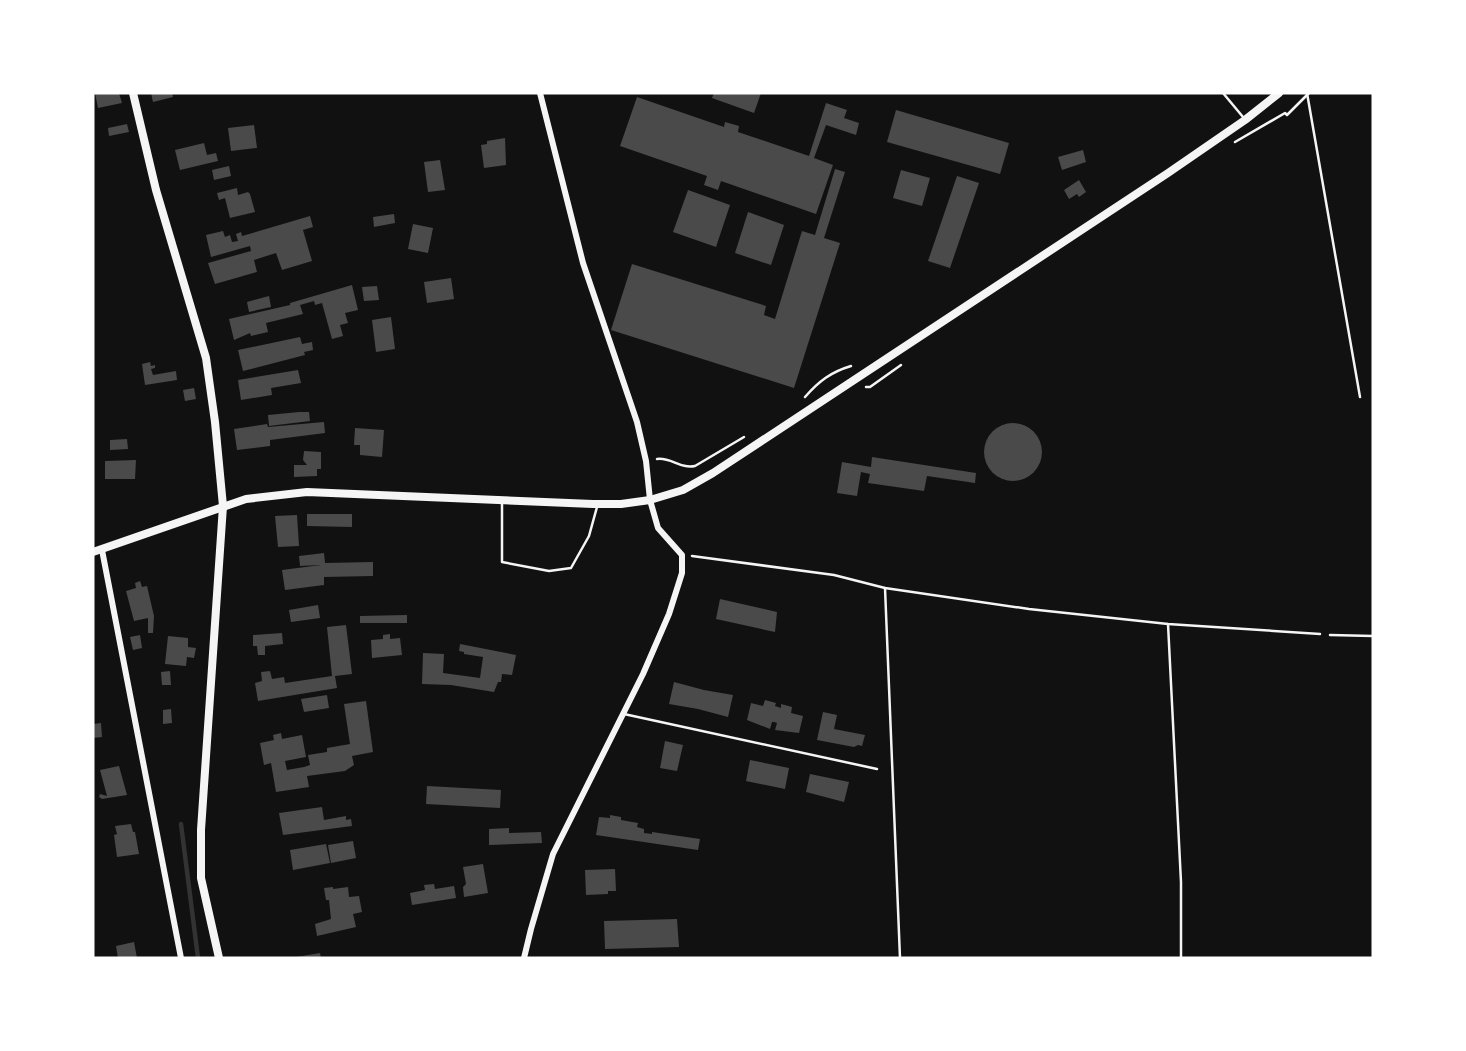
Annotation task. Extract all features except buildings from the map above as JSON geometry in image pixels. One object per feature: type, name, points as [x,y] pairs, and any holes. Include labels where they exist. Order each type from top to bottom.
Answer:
[{"type":"street","points":[[133,93],[156,190],[206,358],[215,422],[223,506],[201,830],[201,878],[219,958]]},
{"type":"street","points":[[524,958],[553,854],[623,714],[669,614],[682,573],[682,555],[658,528],[650,500],[638,422],[583,262],[540,93]]},
{"type":"street","points":[[93,552],[246,499],[307,492],[621,505],[682,490],[713,473],[1157,180],[1245,120],[1279,93]]},
{"type":"street","points":[[102,550],[181,958]]},
{"type":"lane","points":[[1223,93],[1245,120]]},
{"type":"lane","points":[[503,500],[502,562],[550,571],[570,568],[589,536],[598,504]]},
{"type":"lane","points":[[1330,635],[1373,636]]},
{"type":"lane","points":[[623,714],[877,769]]},
{"type":"path","points":[[1285,113],[1286,115],[1308,93]]},
{"type":"path","points":[[1308,93],[1360,397]]},
{"type":"path","points":[[806,397],[827,376],[851,366]]},
{"type":"path","points":[[646,461],[662,458],[680,466],[695,466],[748,435]]},
{"type":"path","points":[[682,555],[834,575],[885,588],[1029,609],[1168,624],[1330,635]]},
{"type":"path","points":[[885,588],[900,958]]},
{"type":"path","points":[[1168,624],[1181,881],[1181,958]]},
{"type":"waterway","points":[[181,824],[198,958]]}]
